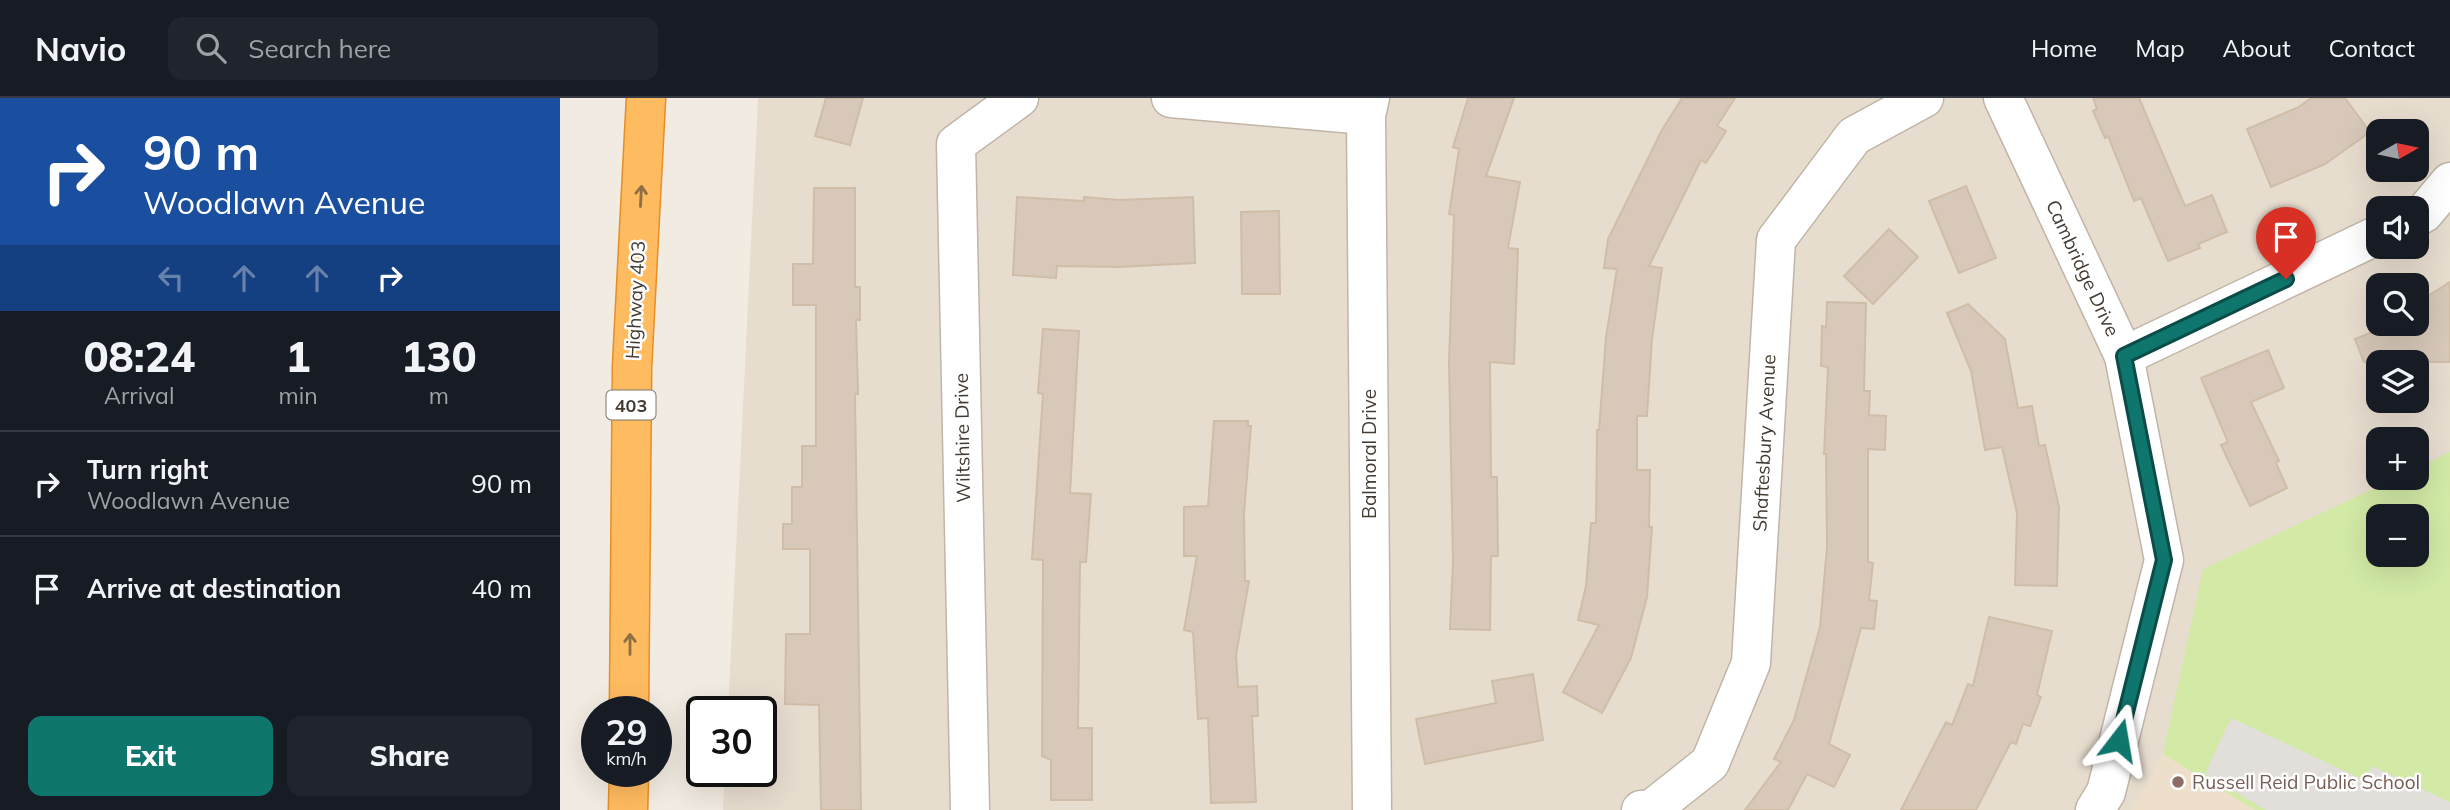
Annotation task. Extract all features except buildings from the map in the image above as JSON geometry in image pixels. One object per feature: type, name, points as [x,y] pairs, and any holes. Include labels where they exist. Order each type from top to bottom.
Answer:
[{"type":"highway","name":"Highway 403","points":[[629,696],[632,367],[646,98]]},
{"type":"highway","points":[[628,810],[629,787]]},
{"type":"street","name":"Wiltshire Drive","points":[[970,810],[956,144],[1019,98]]},
{"type":"street","points":[[1171,98],[1368,107]]},
{"type":"street","name":"Shaftesbury Avenue","points":[[1641,810],[1651,809],[1710,763],[1751,663],[1776,240],[1854,136],[1924,98]]},
{"type":"street","name":"Cambridge Drive","points":[[2003,98],[2124,356],[2164,560],[2106,792],[2095,810]]},
{"type":"street","name":"Balmoral Drive","points":[[1368,107],[1372,810]]},
{"type":"street","points":[[2429,207],[2450,181]]},
{"type":"street","points":[[2124,356],[2366,241]]},
{"type":"shaded area","points":[[758,98],[2450,98],[2450,810],[723,810],[724,787],[777,787],[777,696],[729,696]]},
{"type":"shaded area","points":[[2231,718],[2364,780],[2372,766],[2450,802],[2450,810],[2266,810],[2205,774]]},
{"type":"shaded area","name":"Russell Reid Public School","points":[[2163,754],[2255,810],[2132,810]]},
{"type":"green space","points":[[2450,452],[2450,810],[2255,810],[2163,754],[2203,569],[2371,490],[2429,490],[2429,462]]},
{"type":"place","name":"Russell Reid Public School","points":[[2178,782]]},
{"type":"route","points":[[2119,740],[2164,560],[2124,356],[2286,279]]}]
